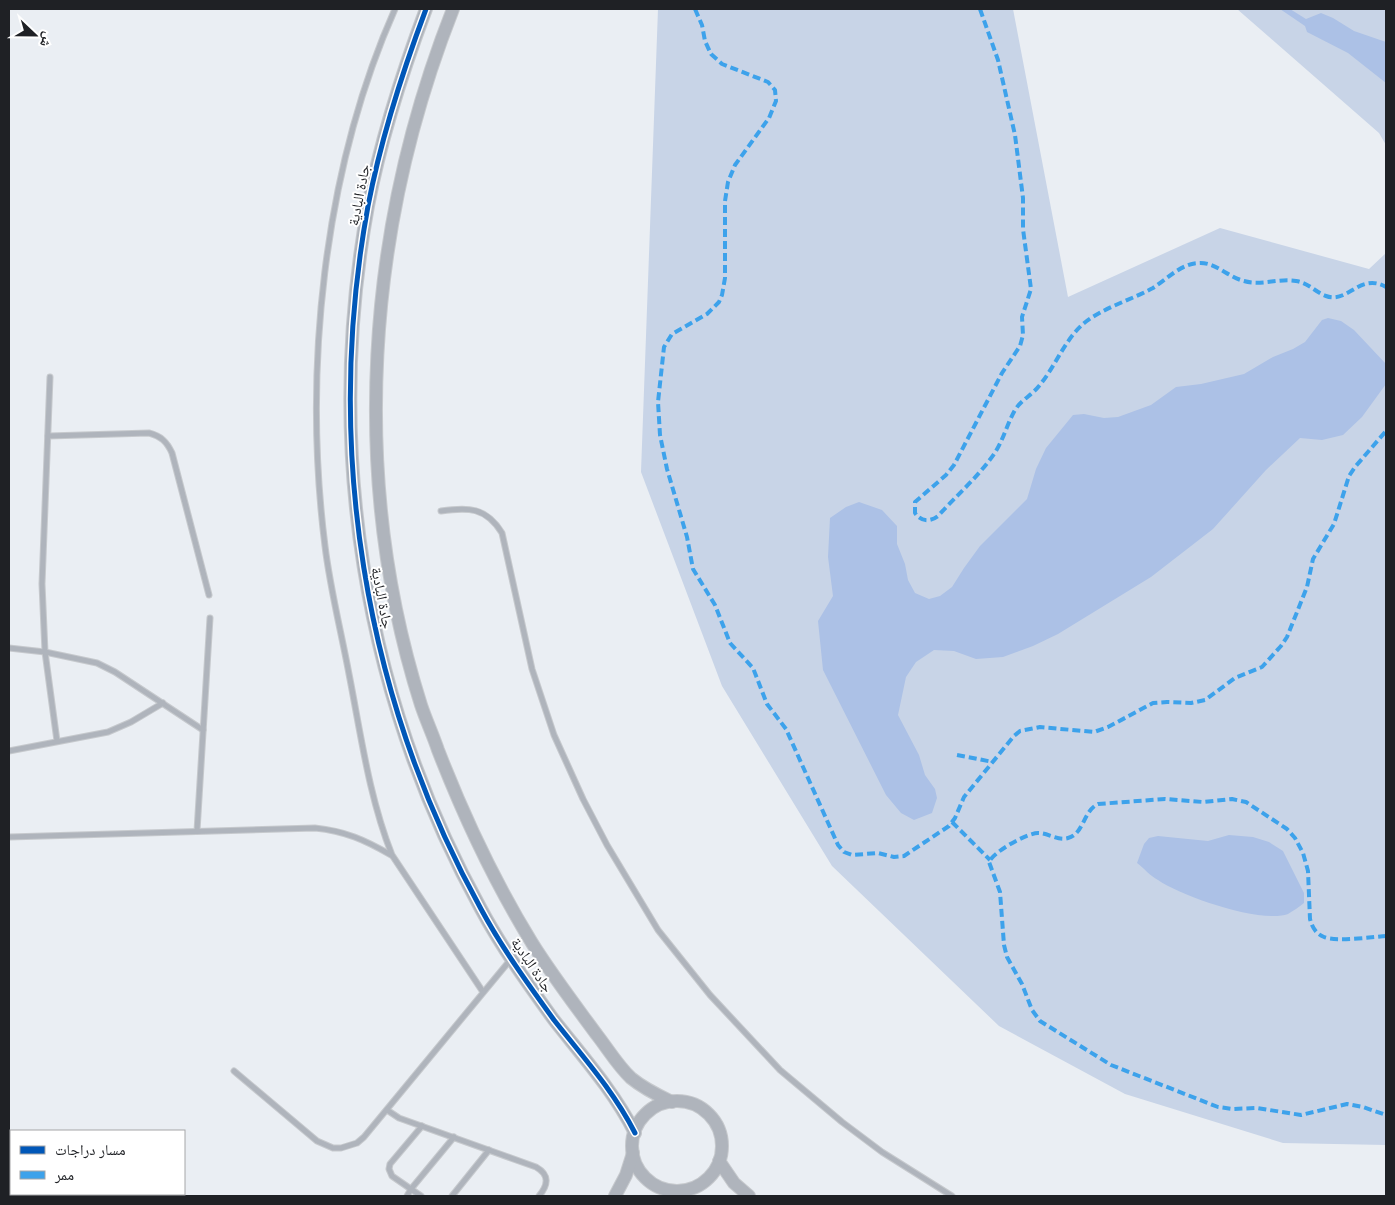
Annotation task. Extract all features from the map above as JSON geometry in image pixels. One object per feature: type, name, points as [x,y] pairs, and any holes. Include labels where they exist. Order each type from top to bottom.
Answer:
[{"type":"street","name":"جادة البادية","points":[[426,9],[394,99],[381,149],[369,204],[353,316],[350,428],[353,484],[368,596],[394,705],[412,758],[456,862],[482,912],[511,958],[554,1019],[614,1096],[635,1133]]},
{"type":"street","name":"جادة البادية","points":[[453,9],[423,90],[403,165],[385,263],[380,313],[376,373],[377,462],[387,562],[396,611],[422,708],[455,794],[496,881],[545,963],[624,1070],[646,1089],[672,1102]]},
{"type":"street","points":[[615,1196],[626,1175],[633,1153],[635,1133],[643,1118],[649,1112],[672,1102],[694,1105],[704,1110],[712,1118],[721,1138],[722,1150],[719,1161],[708,1178],[690,1189],[671,1191],[653,1184],[639,1169],[633,1153]]},
{"type":"street","points":[[719,1161],[734,1183],[749,1196]]},
{"type":"street","points":[[690,1189],[704,1196]]},
{"type":"lane","points":[[395,9],[379,45],[357,115],[340,185],[327,257],[319,329],[316,402],[318,475],[325,547],[370,786],[380,823],[392,855],[483,992]]},
{"type":"lane","points":[[50,377],[42,584],[45,652],[57,742]]},
{"type":"lane","points":[[48,436],[149,433],[164,439],[172,454],[209,595]]},
{"type":"lane","points":[[441,511],[461,508],[478,511],[492,519],[502,532],[532,669],[554,735],[579,791],[607,845],[658,930],[710,995],[780,1070],[842,1122],[882,1152],[952,1196]]},
{"type":"lane","points":[[197,831],[210,618]]},
{"type":"lane","points":[[9,648],[45,652],[87,660],[107,668],[203,730]]},
{"type":"lane","points":[[9,751],[108,732],[131,722],[163,704]]},
{"type":"lane","points":[[9,837],[314,828],[352,835],[392,855]]},
{"type":"lane","points":[[234,1071],[317,1141],[333,1148],[350,1146],[357,1143],[387,1110],[511,958]]},
{"type":"lane","points":[[387,1110],[398,1118],[454,1137],[542,1171],[545,1175],[546,1186],[538,1196]]},
{"type":"lane","points":[[421,1196],[392,1176],[389,1172],[389,1166],[422,1126]]},
{"type":"lane","points":[[406,1196],[454,1137]]},
{"type":"lane","points":[[452,1196],[489,1150]]},
{"type":"shaded area","points":[[658,9],[1013,9],[1068,297],[1220,228],[1369,269],[1386,253],[1386,1145],[1283,1143],[1125,1094],[999,1026],[832,866],[722,686],[641,472]]},
{"type":"shaded area","points":[[1237,9],[1386,9],[1386,145],[1379,133]]},
{"type":"water","points":[[1280,9],[1290,9],[1306,19],[1321,13],[1354,31],[1386,42],[1386,83],[1348,53],[1307,32],[1305,26]]},
{"type":"water","points":[[1328,318],[1341,321],[1354,330],[1386,364],[1386,384],[1362,417],[1343,435],[1322,440],[1300,438],[1266,470],[1213,529],[1151,577],[1058,634],[1003,657],[976,659],[954,651],[934,650],[916,662],[906,677],[898,715],[919,755],[925,775],[935,789],[937,798],[932,813],[914,820],[901,813],[886,795],[823,670],[818,621],[833,596],[828,557],[830,518],[846,507],[859,502],[882,510],[897,526],[897,544],[905,564],[908,580],[915,593],[929,599],[940,596],[952,587],[980,546],[1027,499],[1036,469],[1046,448],[1073,415],[1084,414],[1104,418],[1118,417],[1151,405],[1176,387],[1201,384],[1244,374],[1273,357],[1305,342],[1322,320]]},
{"type":"water","points":[[1229,835],[1253,837],[1269,842],[1283,851],[1304,893],[1304,903],[1288,914],[1276,916],[1241,912],[1221,907],[1169,886],[1152,876],[1137,863],[1144,844],[1149,838],[1158,836],[1208,841]]},
{"type":"marked path","points":[[695,9],[711,54],[722,64],[768,82],[775,90],[776,101],[769,118],[735,165],[728,182],[725,201],[725,278],[719,302],[707,314],[672,334],[664,347],[658,402],[660,435],[667,469],[687,537],[693,569],[715,605],[730,643],[753,668],[767,704],[786,729],[838,845],[844,852],[852,855],[878,853],[894,857],[904,856],[949,826],[955,818],[964,797],[1020,731],[1040,727],[1094,732],[1108,727],[1153,703],[1191,703],[1205,700],[1235,678],[1262,667],[1287,637],[1307,587],[1313,559],[1334,524],[1349,476],[1386,431]]},
{"type":"marked path","points":[[980,9],[998,60],[1015,135],[1023,198],[1023,229],[1031,289],[1022,317],[1023,335],[1020,346],[1002,373],[954,465],[946,475],[915,502],[915,513],[920,518],[929,520],[938,516],[981,471],[997,449],[1015,410],[1039,386],[1070,338],[1083,324],[1108,309],[1153,288],[1187,266],[1205,263],[1244,281],[1257,283],[1283,280],[1296,281],[1326,296],[1334,297],[1341,296],[1361,285],[1369,283],[1377,283],[1386,287]]},
{"type":"marked path","points":[[957,755],[993,762]]},
{"type":"marked path","points":[[1386,936],[1337,939],[1324,937],[1319,934],[1313,927],[1310,919],[1308,871],[1303,853],[1295,838],[1287,829],[1246,802],[1232,799],[1203,802],[1165,799],[1098,804],[1089,812],[1081,827],[1073,836],[1064,839],[1042,833],[1033,834],[1003,848],[989,862],[1000,892],[1004,945],[1007,957],[1022,984],[1032,1010],[1040,1021],[1111,1065],[1218,1107],[1233,1109],[1257,1108],[1301,1115],[1347,1104],[1386,1115]]},
{"type":"marked path","points":[[952,822],[990,860]]},
{"type":"cycle path","points":[[426,9],[401,82],[379,156],[368,206],[355,296],[350,387],[353,477],[364,567],[382,656],[407,743],[440,827],[481,909],[506,952],[554,1020],[617,1102],[635,1133]]}]
